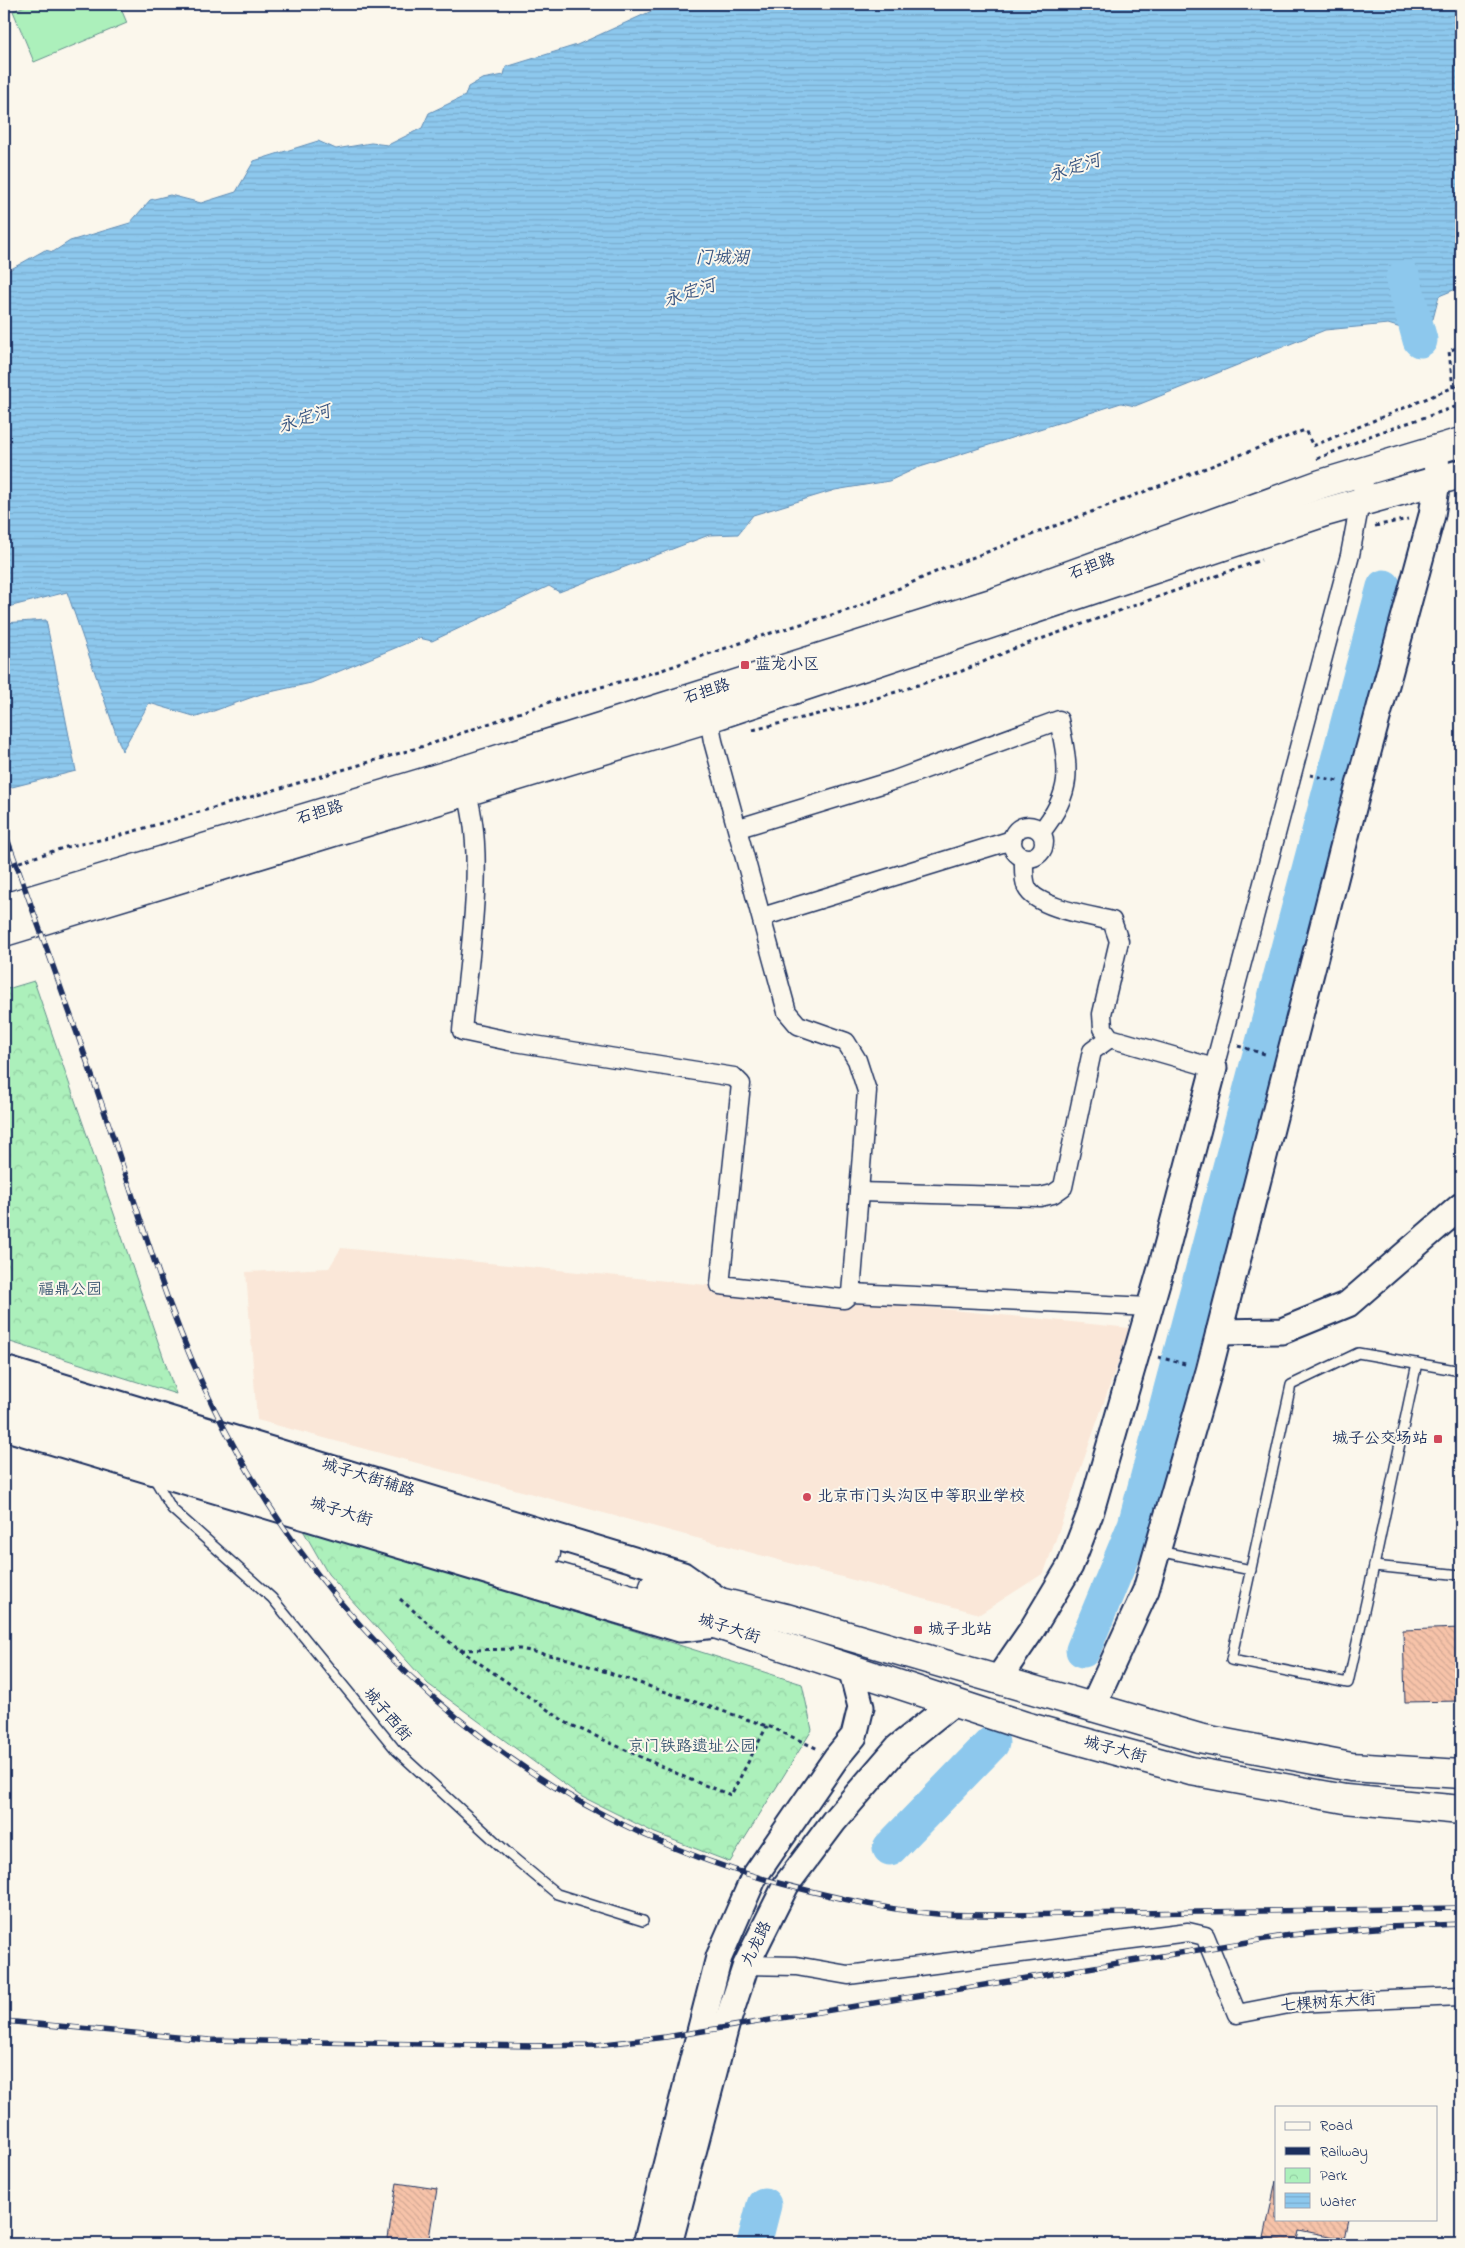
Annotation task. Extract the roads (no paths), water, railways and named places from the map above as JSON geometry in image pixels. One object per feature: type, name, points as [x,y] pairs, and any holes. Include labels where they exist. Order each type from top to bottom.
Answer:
[{"type":"main road","name":"石担路","points":[[4,932],[998,601],[1311,487],[1449,446]]},
{"type":"main road","name":"石担路","points":[[4,908],[462,781],[710,718],[1360,502],[1449,478]]},
{"type":"main road","name":"城子大街","points":[[4,1388],[670,1591],[852,1668],[1025,1726],[1192,1772],[1344,1799],[1461,1810]]},
{"type":"main road","name":"城子大街","points":[[4,1411],[721,1614],[786,1618],[1199,1738],[1350,1766],[1461,1774]]},
{"type":"street","points":[[1092,1708],[1146,1590],[1209,1371],[1359,786],[1432,514],[1449,478],[1449,446]]},
{"type":"street","points":[[998,1679],[1032,1631],[1070,1566],[1090,1514],[1150,1307],[1350,555],[1366,471]]},
{"type":"street","points":[[710,718],[713,741],[787,1012],[798,1025],[846,1042],[857,1060],[867,1091],[851,1293]]},
{"type":"street","points":[[738,828],[895,780],[1058,720],[1068,769],[1063,798],[1041,832]]},
{"type":"street","points":[[462,781],[471,814],[476,875],[462,1030],[509,1040],[734,1077],[741,1084],[720,1285],[844,1299],[851,1293],[1150,1307]]},
{"type":"street","points":[[1027,826],[1041,832],[1044,842],[1040,853],[1032,858],[1024,858],[1013,850],[1012,840],[1017,830],[1027,826]]},
{"type":"street","points":[[762,917],[1012,840]]},
{"type":"street","points":[[1024,858],[1024,875],[1028,889],[1040,900],[1112,921],[1119,941],[1102,1014],[1103,1028],[1110,1038],[1214,1068]]},
{"type":"street","points":[[859,1192],[1040,1197],[1053,1194],[1063,1187],[1092,1051],[1110,1038]]},
{"type":"street","points":[[1219,1332],[1282,1331],[1348,1304],[1461,1206]]},
{"type":"street","name":"城子大街辅路","points":[[4,1369],[683,1575],[721,1614]]},
{"type":"street","points":[[4,1427],[680,1629],[721,1614]]},
{"type":"street","name":"九龙路","points":[[646,2244],[719,1957],[754,1877],[836,1758],[854,1736],[860,1707],[852,1668]]},
{"type":"street","name":"九龙路","points":[[670,2244],[726,2026],[746,1964],[786,1886],[834,1821],[898,1747],[953,1703]]},
{"type":"street","name":"七棵树东大街","points":[[746,1964],[796,1966],[848,1975],[1188,1932],[1205,1936],[1237,2014],[1294,2003],[1461,1996]]},
{"type":"lane","points":[[1417,1363],[1348,1683],[1232,1660],[1291,1385],[1358,1353],[1417,1363],[1461,1371]]},
{"type":"lane","name":"城子西街","points":[[150,1472],[172,1509],[272,1598],[396,1750],[509,1854],[557,1894],[643,1921]]},
{"type":"lane","points":[[1158,1551],[1251,1570]]},
{"type":"lane","points":[[1374,1566],[1461,1575]]},
{"type":"water","name":"门城湖","points":[[667,4],[1461,4],[1461,287],[1439,296],[1433,319],[1404,329],[1388,324],[1325,330],[1135,406],[1121,403],[917,468],[889,481],[835,490],[753,515],[738,534],[709,535],[559,592],[549,586],[432,641],[419,638],[311,683],[261,694],[197,717],[149,703],[122,751],[67,592],[12,606],[4,605],[4,445],[11,442],[4,423],[4,273],[45,250],[53,252],[70,241],[130,223],[150,200],[170,195],[201,203],[236,192],[254,161],[318,141],[336,149],[371,143],[388,145],[422,128],[429,113],[465,96],[468,87],[482,79],[504,75],[506,67],[577,45]]},
{"type":"water","points":[[46,620],[76,771],[4,789],[4,623]]},
{"type":"waterway","points":[[1403,278],[1420,340]]},
{"type":"waterway","points":[[1083,1650],[1135,1525],[1384,587]]},
{"type":"waterway","points":[[890,1848],[992,1743]]},
{"type":"waterway","points":[[754,2244],[764,2205]]},
{"type":"railway","points":[[4,830],[88,1064],[172,1311],[214,1408],[263,1496],[321,1578],[385,1652],[457,1718],[536,1775],[621,1824],[713,1862],[810,1891],[874,1905],[922,1913],[983,1915],[1461,1908]]},
{"type":"railway","points":[[4,2021],[209,2040],[535,2046],[596,2045],[666,2037],[1290,1935],[1388,1927],[1461,1924]]},
{"type":"place","name":"蓝龙小区","points":[[745,665]]},
{"type":"place","name":"城子公交场站","points":[[1438,1439]]},
{"type":"place","name":"北京市门头沟区中等职业学校","points":[[807,1497]]},
{"type":"place","name":"城子北站","points":[[918,1630]]},
{"type":"water label","name":"永定河","points":[[1075,169]]},
{"type":"water label","name":"永定河","points":[[690,294]]},
{"type":"water label","name":"永定河","points":[[305,420]]},
{"type":"park label","name":"福鼎公园","points":[[70,1290]]},
{"type":"park label","name":"京门铁路遗址公园","points":[[692,1747]]}]
